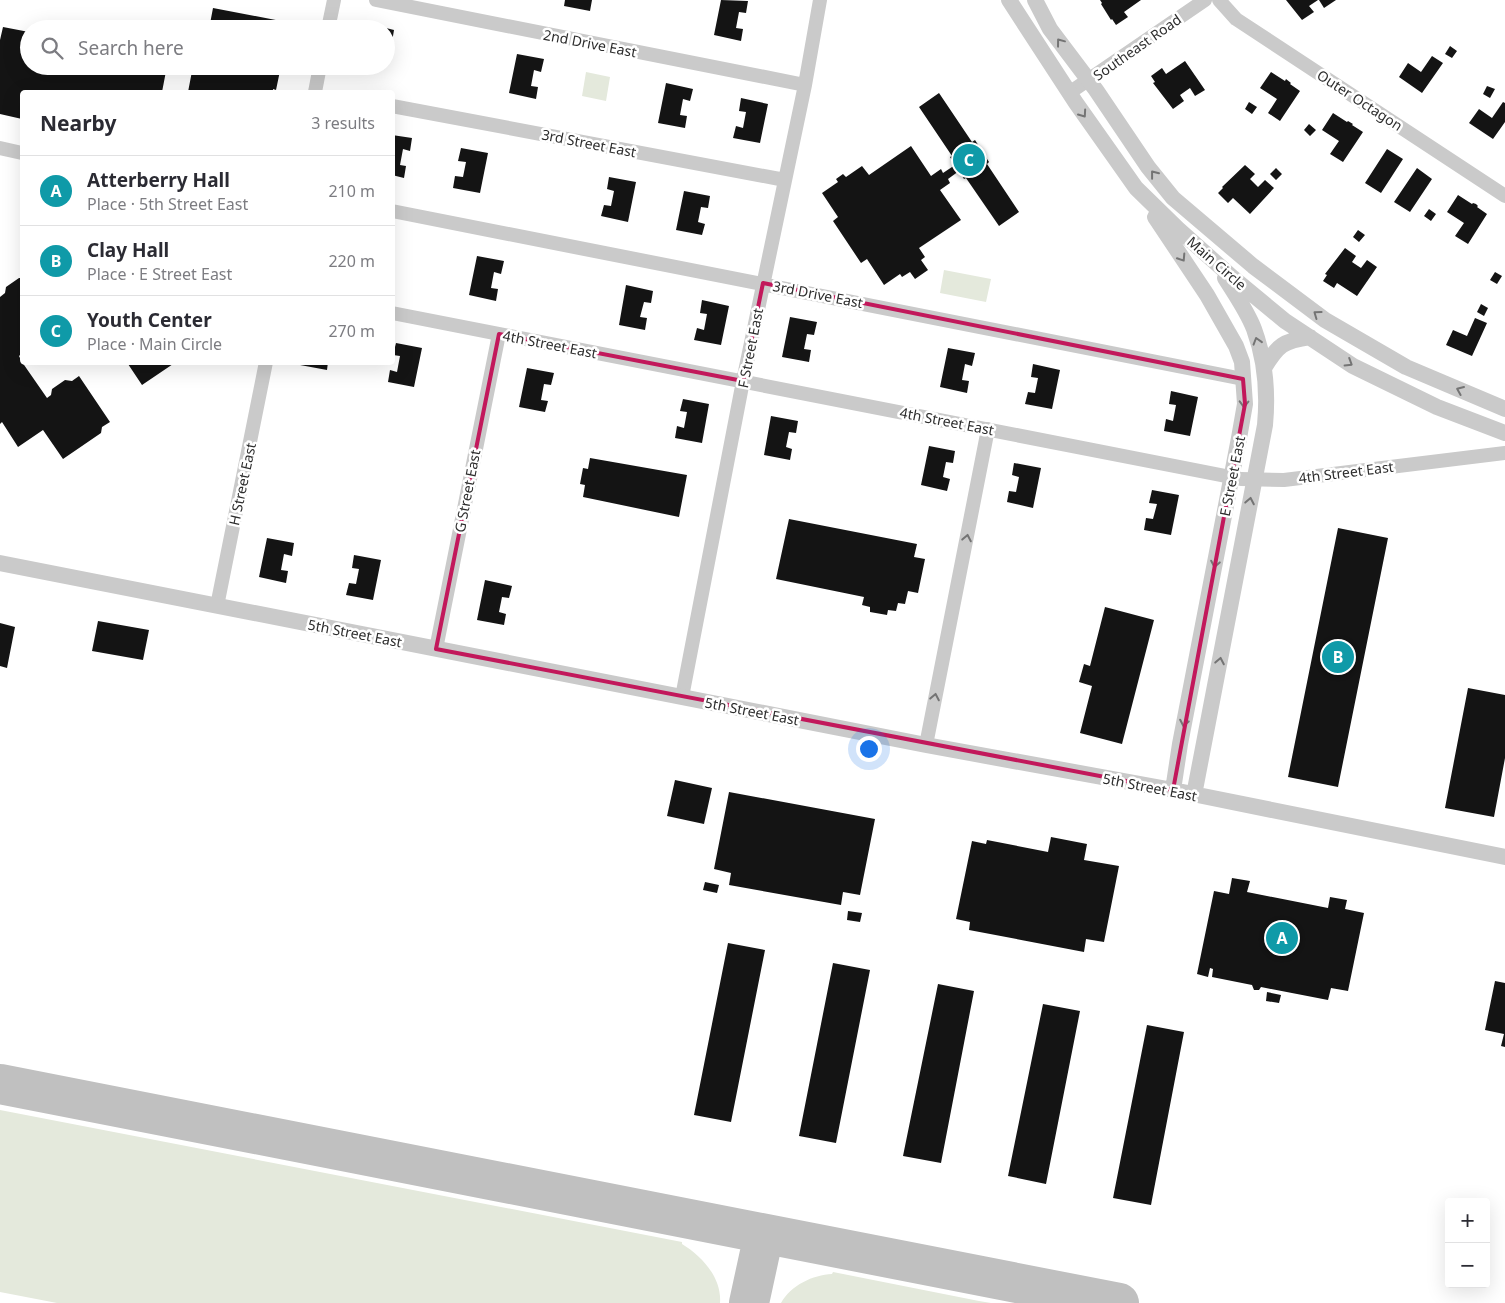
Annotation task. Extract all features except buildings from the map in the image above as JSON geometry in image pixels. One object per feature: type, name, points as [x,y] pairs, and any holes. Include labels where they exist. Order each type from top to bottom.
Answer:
[{"type":"street","points":[[330,20],[334,0]]},
{"type":"street","name":"2nd Drive East","points":[[376,0],[805,86]]},
{"type":"street","name":"F Street East","points":[[682,697],[763,283],[805,86],[820,0]]},
{"type":"street","name":"Main Circle","points":[[1009,0],[1069,93],[1136,188],[1214,261],[1285,321],[1353,366],[1436,408],[1505,433]]},
{"type":"street","name":"Main Circle","points":[[1035,0],[1050,29],[1090,81],[1148,167],[1172,198],[1253,266],[1325,320],[1406,367],[1505,409]]},
{"type":"street","name":"Southeast Road","points":[[1069,93],[1090,81],[1205,0]]},
{"type":"street","name":"Outer Octagon","points":[[1219,0],[1236,19],[1505,196]]},
{"type":"street","points":[[317,90],[319,75]]},
{"type":"street","name":"3rd Street East","points":[[395,107],[785,180]]},
{"type":"street","points":[[0,148],[20,153]]},
{"type":"street","name":"E Street East","points":[[1136,188],[1226,326],[1242,362],[1245,404],[1180,744],[1173,790]]},
{"type":"street","name":"E Street East","points":[[1172,198],[1237,297],[1253,328],[1264,368],[1267,408],[1194,795]]},
{"type":"street","name":"3rd Drive East","points":[[395,212],[1243,379]]},
{"type":"street","name":"4th Street East","points":[[395,314],[1232,478],[1284,480],[1505,452]]},
{"type":"street","name":"G Street East","points":[[436,649],[499,334]]},
{"type":"street","points":[[1264,368],[1275,350],[1292,340],[1310,337]]},
{"type":"street","name":"H Street East","points":[[217,606],[265,365]]},
{"type":"street","points":[[926,745],[988,429]]},
{"type":"street","name":"5th Street East","points":[[0,563],[926,745],[1173,790],[1505,857]]},
{"type":"highlighted area","points":[[763,283],[1243,379],[1245,404],[1173,790],[436,649],[499,334],[743,381]]},
{"type":"shaded area","points":[[586,72],[610,77],[606,101],[582,96]]},
{"type":"shaded area","points":[[944,270],[991,279],[986,302],[940,293]]},
{"type":"shaded area","points":[[0,1110],[682,1242],[703,1261],[714,1277],[718,1285],[720,1303],[57,1303],[0,1292]]},
{"type":"shaded area","points":[[833,1272],[991,1303],[781,1303],[791,1291],[803,1282],[817,1276],[832,1274]]},
{"type":"taxiway","points":[[0,1084],[1119,1303]]},
{"type":"taxiway","points":[[749,1303],[764,1234]]},
{"type":"place","name":"Youth Center","points":[[969,160]]},
{"type":"place","name":"Clay Hall","points":[[1338,657]]},
{"type":"place","name":"Atterberry Hall","points":[[1282,938]]}]
